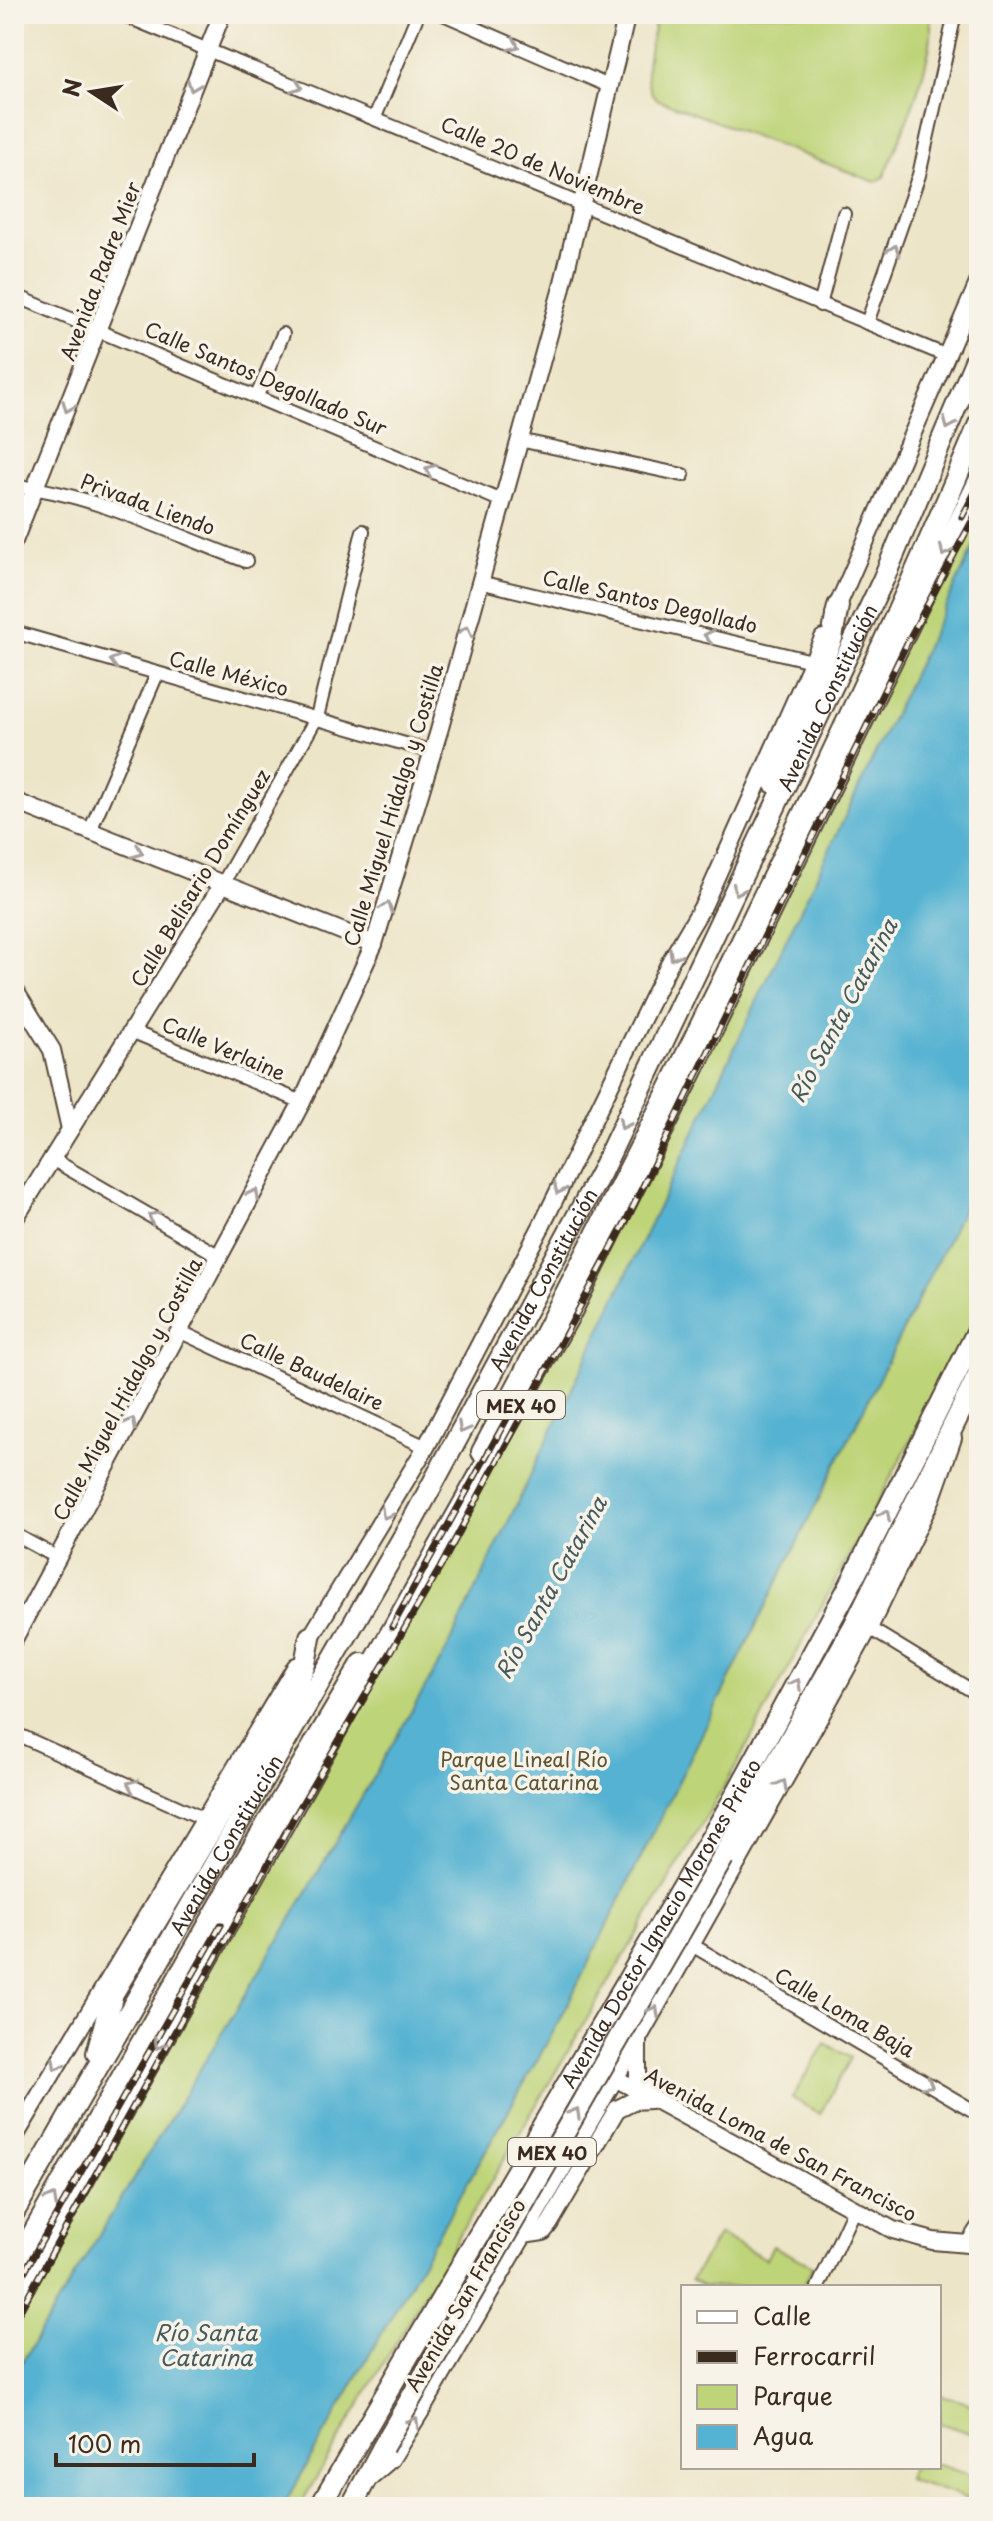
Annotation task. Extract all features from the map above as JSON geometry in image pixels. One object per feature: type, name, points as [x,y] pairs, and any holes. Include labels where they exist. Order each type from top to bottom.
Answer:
[{"type":"main road","name":"Avenida Constitución","points":[[14,2212],[96,2064],[435,1480],[601,1172],[759,846],[883,580],[979,352]]},
{"type":"main road","name":"Avenida Constitución","points":[[14,2267],[242,1866],[357,1674],[556,1315],[803,815],[976,432]]},
{"type":"main road","name":"Avenida Constitución","points":[[14,2304],[571,1312],[691,1074],[979,481]]},
{"type":"main road","points":[[759,846],[762,812],[821,669],[835,629],[838,606]]},
{"type":"main road","name":"Avenida Doctor Ignacio Morones Prieto","points":[[320,2507],[661,1923],[850,1585],[979,1328]]},
{"type":"main road","name":"Avenida Doctor Ignacio Morones Prieto","points":[[351,2507],[854,1626],[979,1374]]},
{"type":"main road","points":[[96,2064],[101,2028],[113,1993],[294,1692],[305,1664],[310,1637]]},
{"type":"main road","points":[[615,2078],[604,2061],[605,2048],[661,1923]]},
{"type":"main road","points":[[14,2189],[33,2163],[51,2148]]},
{"type":"street","name":"Calle 20 de Noviembre","points":[[121,14],[947,356]]},
{"type":"street","name":"Avenida Padre Mier","points":[[14,541],[222,14]]},
{"type":"street","points":[[375,117],[418,14]]},
{"type":"street","points":[[443,14],[611,87]]},
{"type":"street","name":"Calle Miguel Hidalgo y Costilla","points":[[14,1639],[302,1102],[374,944],[433,752],[584,204],[627,14]]},
{"type":"street","points":[[867,323],[903,228],[929,139],[955,14]]},
{"type":"street","points":[[820,305],[844,214]]},
{"type":"street","name":"Avenida Constitución","points":[[14,2138],[202,1818],[287,1684],[310,1637],[426,1447],[542,1225],[671,960],[704,904],[758,789],[979,281]]},
{"type":"street","name":"Calle Santos Degollado Sur","points":[[14,295],[502,501]]},
{"type":"street","points":[[257,396],[283,334]]},
{"type":"street","points":[[519,440],[683,475]]},
{"type":"street","name":"Privada Liendo","points":[[14,486],[35,487],[87,502],[246,561]]},
{"type":"street","name":"Calle Belisario Domínguez","points":[[14,1220],[222,885],[317,717],[363,531]]},
{"type":"street","name":"Calle Santos Degollado","points":[[479,582],[812,661]]},
{"type":"street","name":"Calle México","points":[[14,632],[433,752]]},
{"type":"street","points":[[89,833],[157,674]]},
{"type":"street","points":[[14,801],[374,944]]},
{"type":"street","points":[[14,989],[52,1050],[70,1129]]},
{"type":"street","points":[[14,1027],[30,1011]]},
{"type":"street","name":"Calle Verlaine","points":[[131,1031],[302,1102]]},
{"type":"street","points":[[52,1159],[221,1257]]},
{"type":"street","name":"Calle Baudelaire","points":[[181,1332],[426,1447]]},
{"type":"street","name":"Avenida Doctor Ignacio Morones Prieto","points":[[615,2078],[869,1628],[940,1481],[952,1446],[953,1430]]},
{"type":"street","points":[[14,1534],[58,1558]]},
{"type":"street","points":[[869,1628],[979,1695]]},
{"type":"street","points":[[14,1733],[202,1818]]},
{"type":"street","name":"Calle Loma Baja","points":[[692,1945],[979,2114]]},
{"type":"street","points":[[523,2235],[543,2232],[550,2223],[617,2109],[633,2101],[651,2100],[638,2077],[638,2039]]},
{"type":"street","name":"Avenida Loma de San Francisco","points":[[615,2078],[906,2235],[972,2245]]},
{"type":"street","name":"Avenida San Francisco","points":[[364,2482],[397,2450],[615,2078]]},
{"type":"street","points":[[819,2285],[854,2209]]},
{"type":"street","points":[[972,2245],[979,2224]]},
{"type":"green space","points":[[657,14],[927,14],[931,26],[925,68],[884,177],[875,182],[656,99],[650,91],[647,70]]},
{"type":"green space","name":"Río Santa Catarina","points":[[979,490],[979,1313],[735,1768],[299,2507],[14,2507],[14,2320],[405,1615]]},
{"type":"green space","points":[[825,2043],[851,2058],[820,2114],[792,2098]]},
{"type":"green space","points":[[719,2234],[766,2259],[773,2246],[813,2266],[804,2285],[700,2285],[691,2280]]},
{"type":"green space","points":[[941,2395],[979,2407],[979,2436],[941,2424]]},
{"type":"green space","points":[[941,2466],[976,2477],[969,2499],[907,2479],[910,2469],[941,2469]]},
{"type":"water","name":"Río Santa Catarina","points":[[979,536],[979,1177],[560,2020],[283,2507],[14,2507],[14,2375],[284,1931],[448,1648]]},
{"type":"railway","points":[[962,517],[979,485]]},
{"type":"railway","points":[[14,2321],[293,1819],[440,1568],[625,1223],[908,641],[979,508]]},
{"type":"railway","points":[[392,1627],[510,1413]]},
{"type":"railway","points":[[14,2290],[221,1925]]},
{"type":"park label","name":"Parque Lineal Río Santa Catarina","points":[[524,1770]]}]
